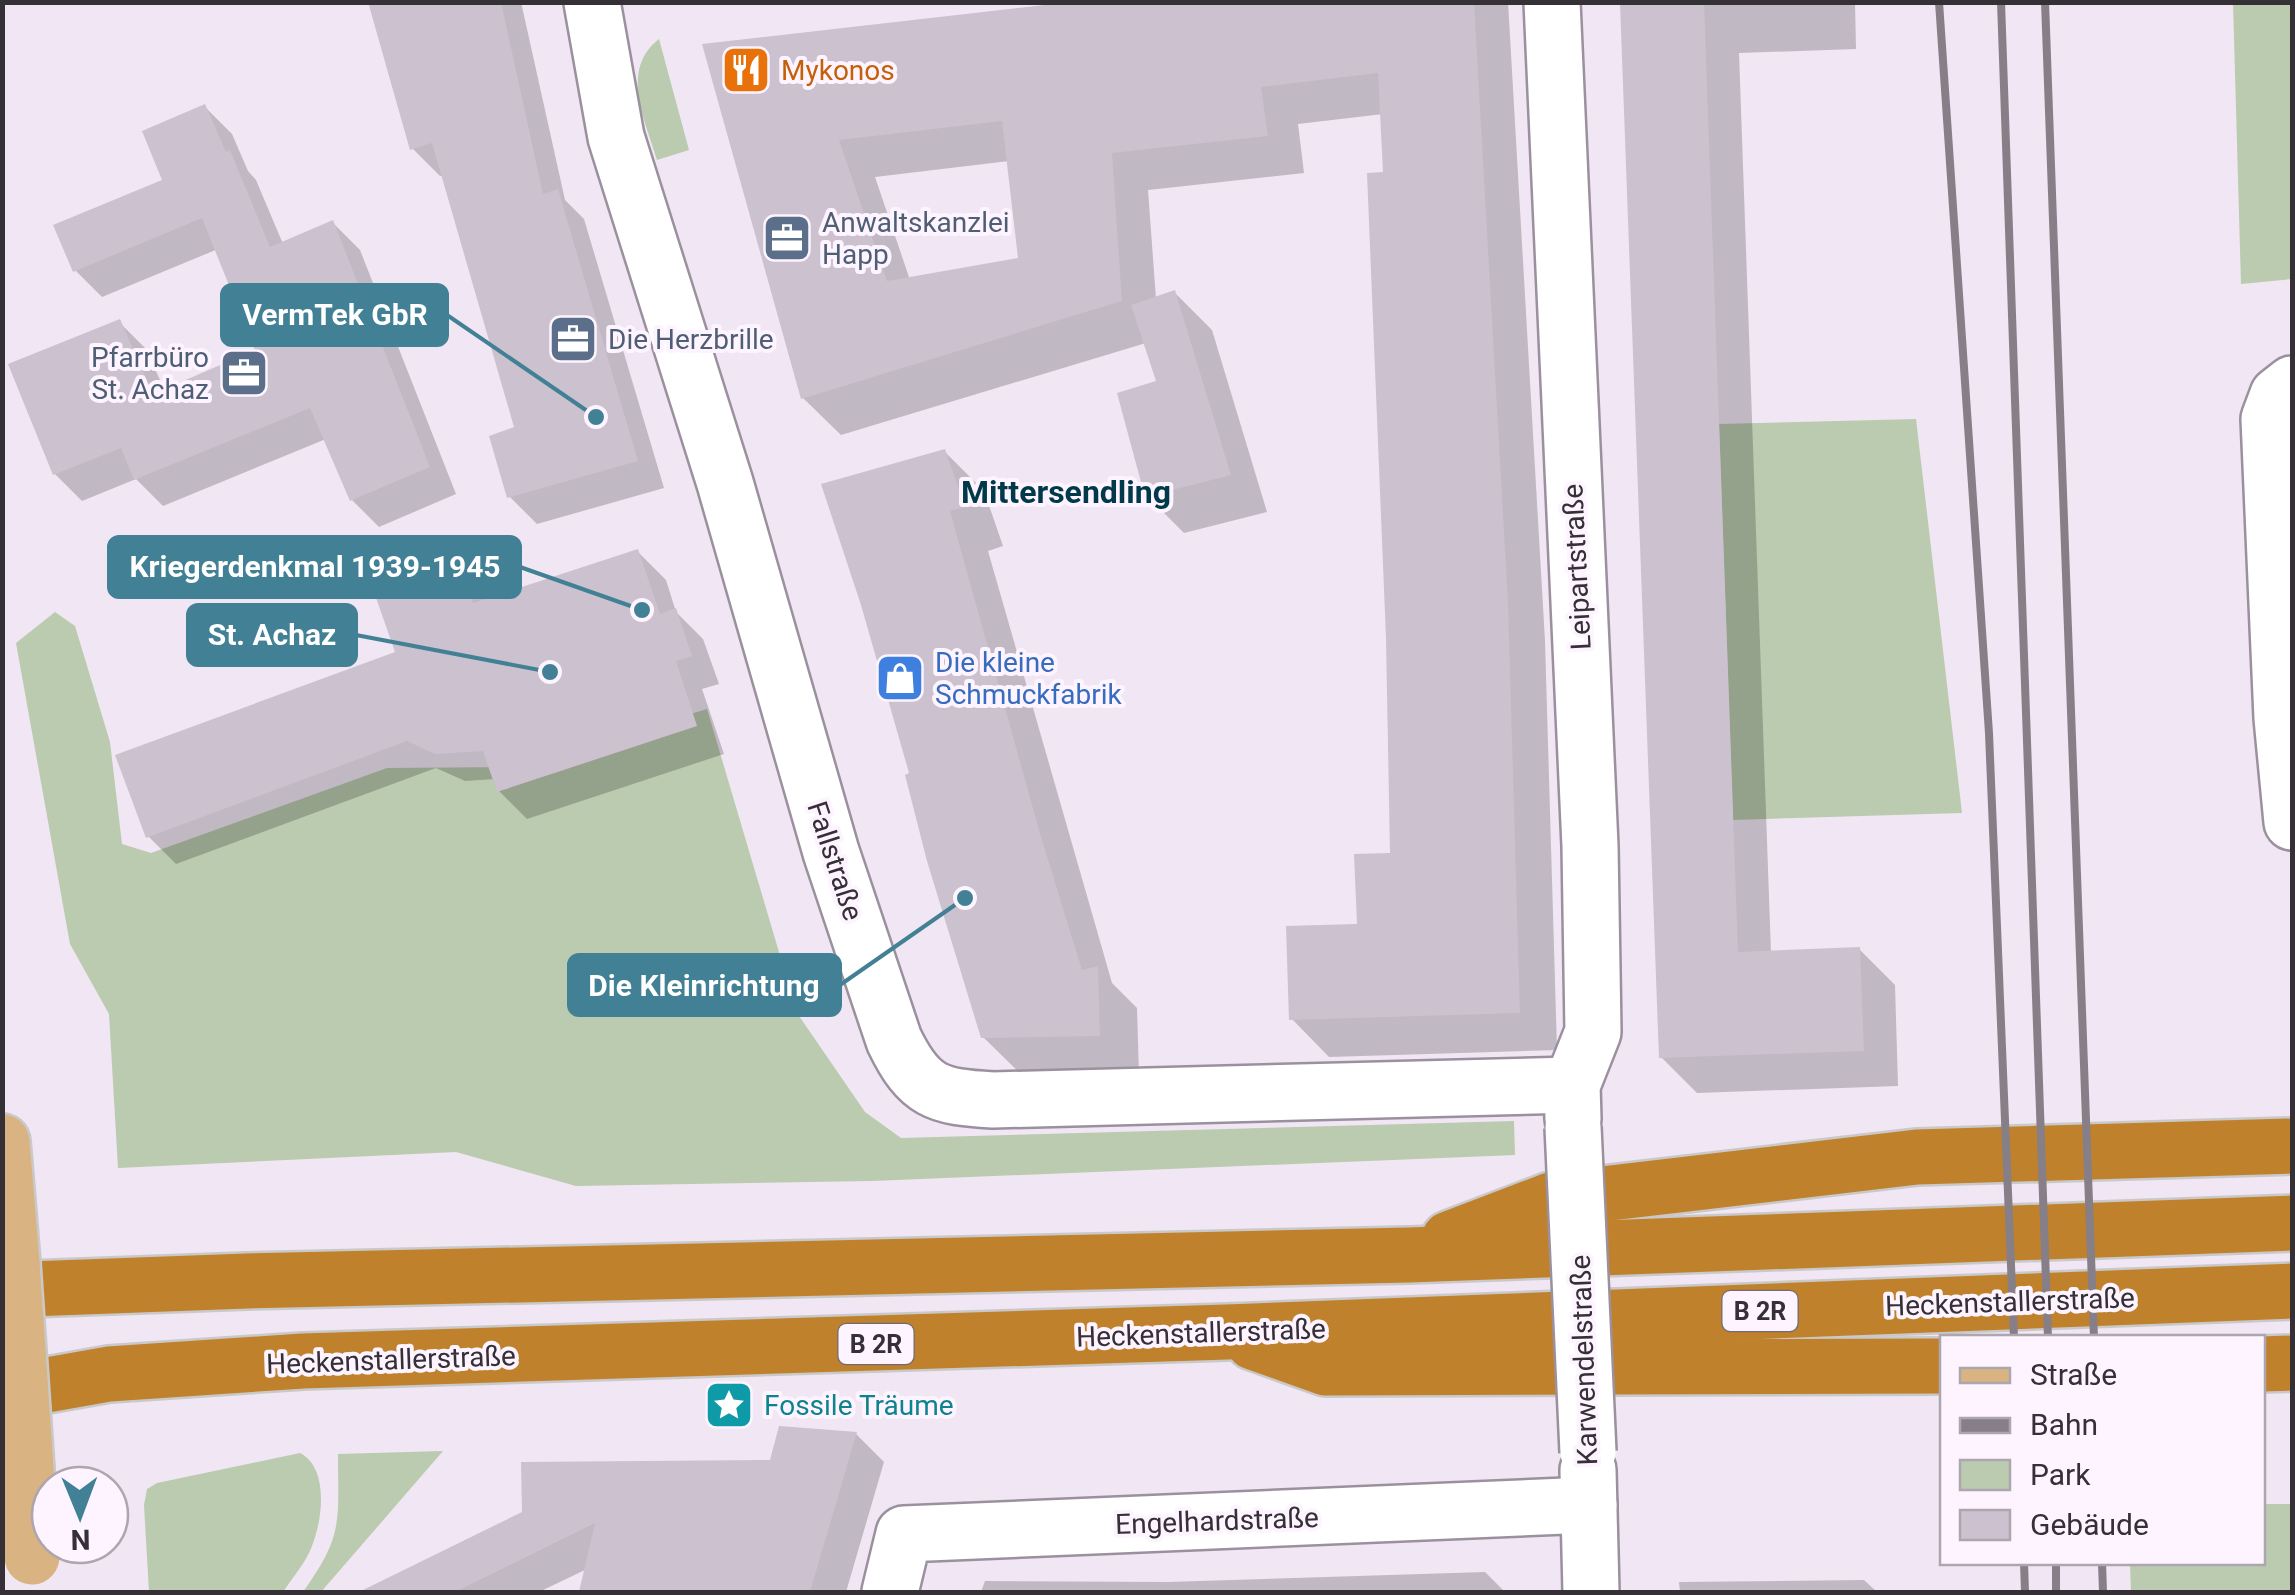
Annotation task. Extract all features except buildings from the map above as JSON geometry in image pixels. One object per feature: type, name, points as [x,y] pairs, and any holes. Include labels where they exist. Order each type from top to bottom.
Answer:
[{"type":"highway","points":[[1409,1255],[1551,1200],[1917,1157],[2292,1146]]},
{"type":"highway","points":[[6,1263],[111,1286],[1409,1255],[2292,1223]]},
{"type":"highway","name":"Heckenstallerstraße","points":[[2,1393],[109,1374],[303,1361],[1226,1332],[2292,1291]]},
{"type":"highway","points":[[1226,1332],[1326,1368],[1940,1366]]},
{"type":"highway","points":[[2265,1364],[2292,1363]]},
{"type":"main road","points":[[2,1142],[6,1263],[33,1575]]},
{"type":"street","points":[[592,3],[600,2]]},
{"type":"street","name":"Leipartstraße","points":[[1552,2],[1590,846],[1593,1032],[1573,1106]]},
{"type":"street","name":"Fallstraße","points":[[592,3],[616,137],[725,483],[831,852],[906,1066],[933,1091],[959,1098],[1573,1106]]},
{"type":"street","points":[[2292,384],[2278,395],[2269,419],[2282,718],[2292,822]]},
{"type":"street","name":"Karwendelstraße","points":[[1573,1106],[1590,1592]]},
{"type":"street","name":"Engelhardstraße","points":[[890,1592],[904,1534],[1589,1478]]},
{"type":"green space","points":[[2233,3],[2292,3],[2292,279],[2241,284]]},
{"type":"green space","points":[[659,39],[689,150],[657,160],[642,113],[638,81],[647,52]]},
{"type":"green space","points":[[1916,419],[1962,813],[1733,820],[1719,424]]},
{"type":"green space","points":[[55,612],[75,626],[110,742],[122,844],[151,853],[387,768],[517,767],[707,709],[797,1013],[865,1112],[901,1138],[1514,1121],[1515,1155],[872,1181],[576,1186],[456,1152],[118,1168],[109,1014],[70,944],[16,643]]},
{"type":"green space","points":[[443,1451],[321,1592],[303,1592],[326,1556],[336,1527],[338,1454]]},
{"type":"green space","points":[[300,1453],[316,1472],[320,1514],[309,1553],[283,1592],[149,1592],[144,1505],[147,1489],[157,1483]]},
{"type":"green space","points":[[2265,1504],[2292,1504],[2292,1592],[2131,1592],[2130,1565],[2265,1565]]},
{"type":"railway","points":[[1939,2],[1989,733],[2014,1335]]},
{"type":"railway","points":[[2001,2],[2048,1335]]},
{"type":"railway","points":[[2045,2],[2094,1335]]},
{"type":"railway","points":[[2024,1565],[2025,1592]]},
{"type":"railway","points":[[2056,1565],[2056,1592]]},
{"type":"railway","points":[[2102,1565],[2103,1592]]},
{"type":"place","name":"Mykonos","points":[[746,70]]},
{"type":"place","name":"Anwaltskanzlei Happ","points":[[787,238]]},
{"type":"place","name":"Die Herzbrille","points":[[573,339]]},
{"type":"place","name":"Pfarrbüro St. Achaz","points":[[244,373]]},
{"type":"place","name":"VermTek GbR","points":[[596,417]]},
{"type":"place","name":"Kriegerdenkmal 1939-1945","points":[[642,610]]},
{"type":"place","name":"St. Achaz","points":[[550,672]]},
{"type":"place","name":"Die kleine Schmuckfabrik","points":[[900,678]]},
{"type":"place","name":"Die Kleinrichtung","points":[[965,898]]},
{"type":"place","name":"Fossile Träume","points":[[729,1405]]},
{"type":"district","name":"Mittersendling","points":[[1066,492]]}]
